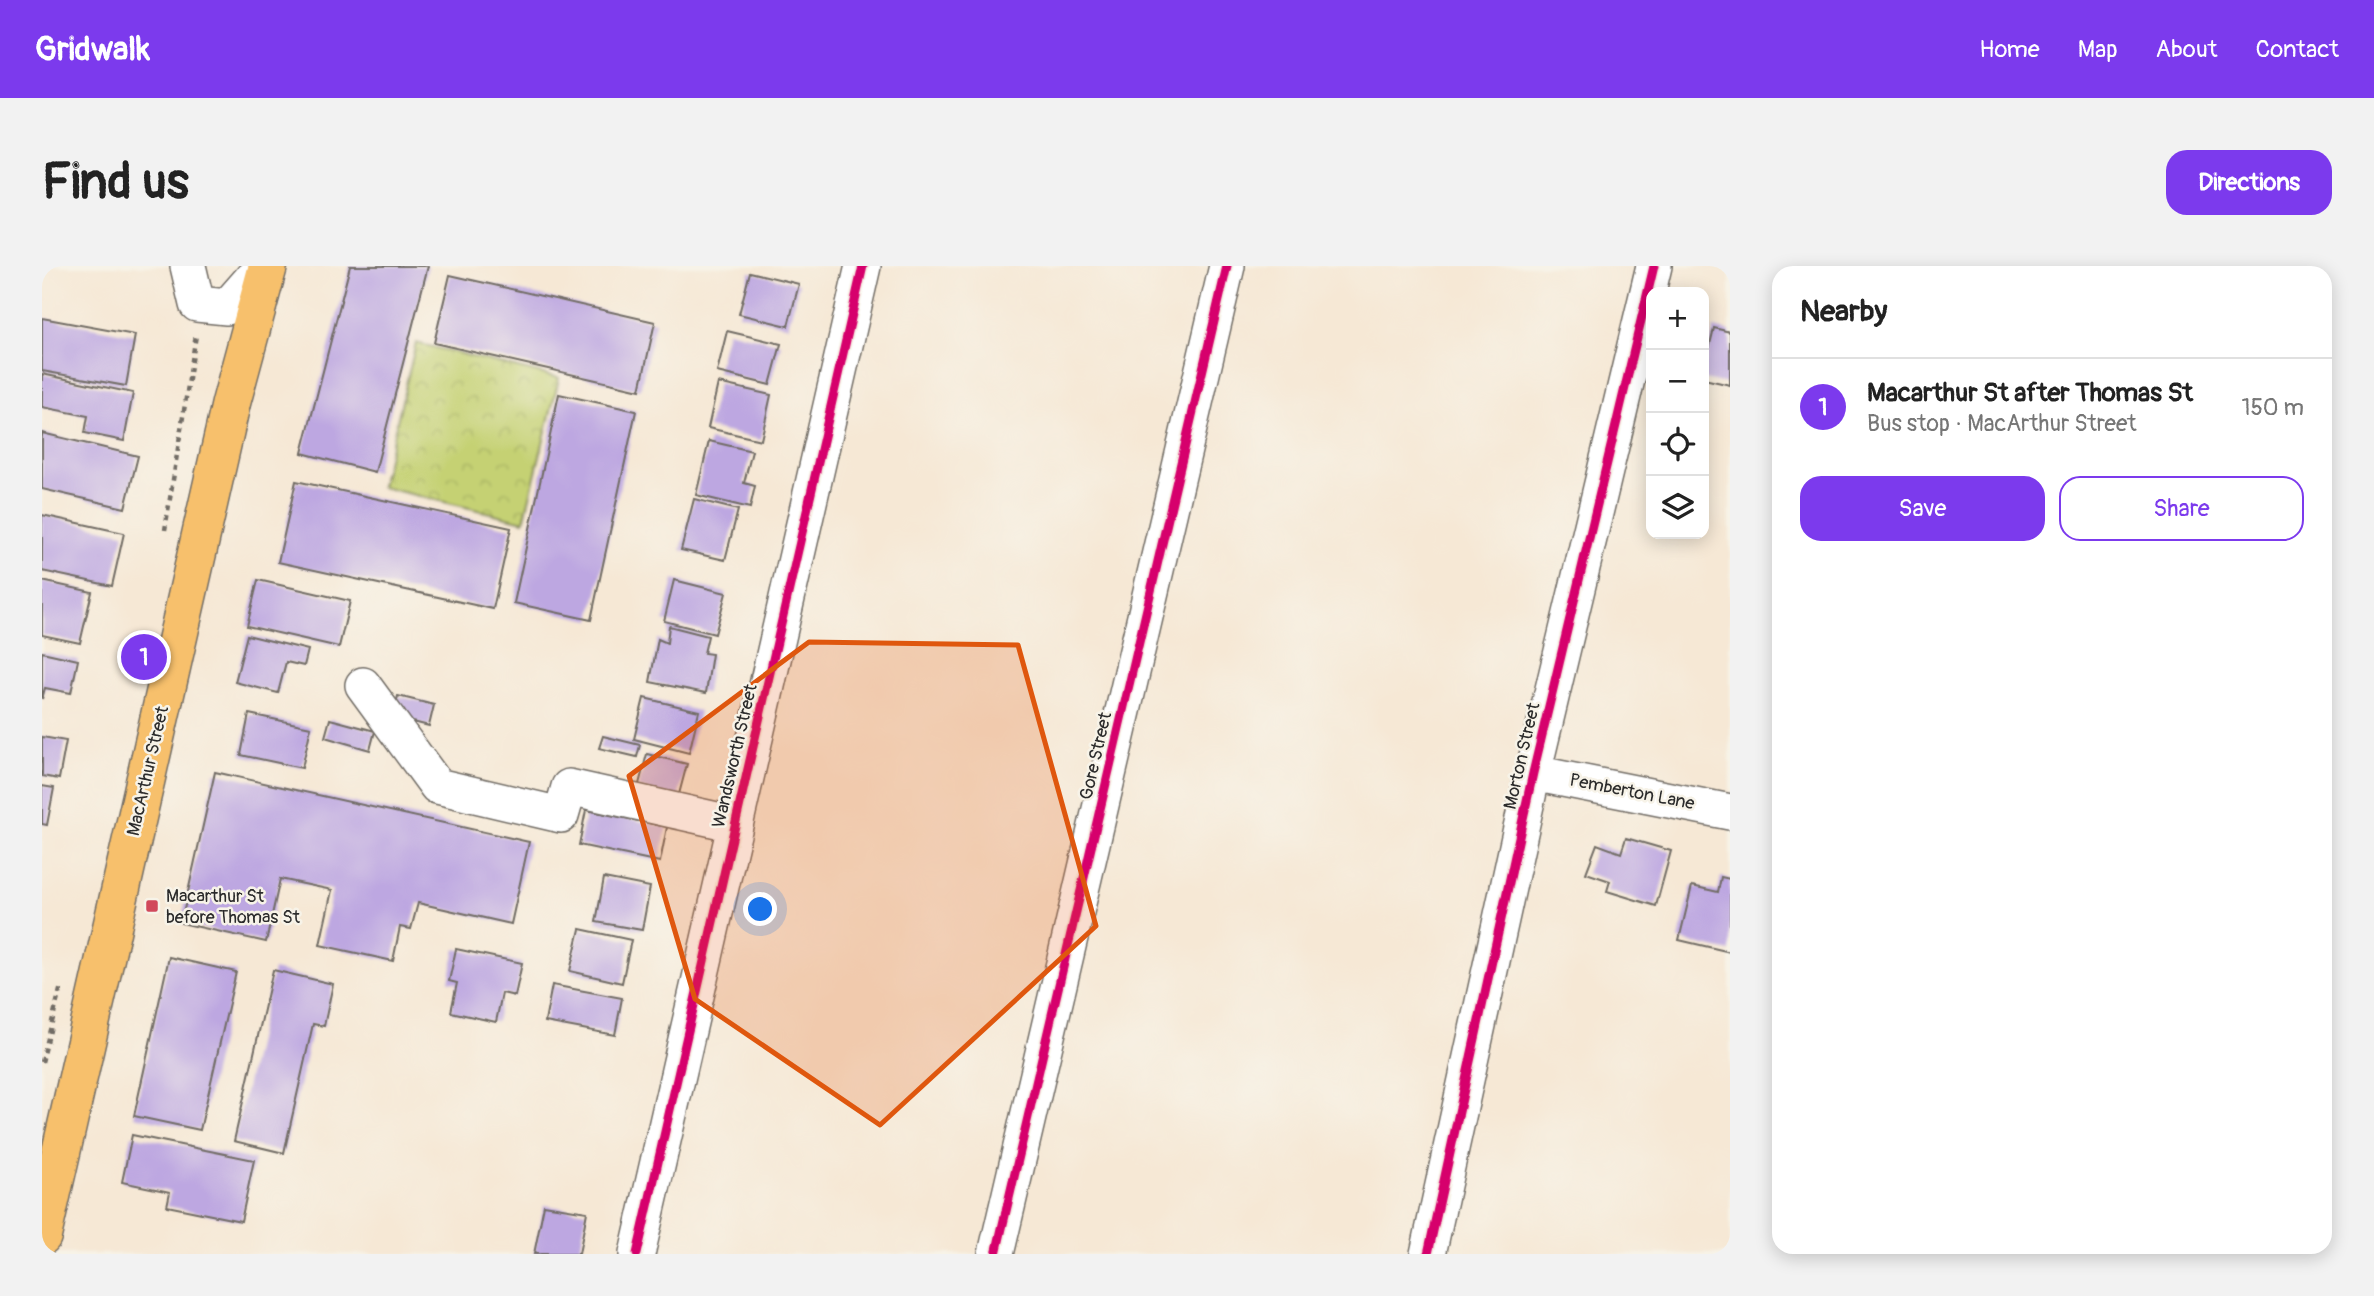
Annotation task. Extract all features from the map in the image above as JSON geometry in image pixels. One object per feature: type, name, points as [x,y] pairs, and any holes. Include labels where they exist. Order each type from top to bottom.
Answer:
[{"type":"main road","name":"MacArthur Street","points":[[42,1236],[232,403],[266,266]]},
{"type":"street","points":[[188,266],[197,304],[227,307],[266,266]]},
{"type":"street","name":"Wandsworth Street","points":[[637,1254],[863,266]]},
{"type":"street","name":"Gore Street","points":[[996,1254],[1227,266]]},
{"type":"street","name":"Morton Street","points":[[1428,1254],[1533,773],[1654,266]]},
{"type":"street","points":[[363,685],[437,786],[561,814],[569,787],[735,824]]},
{"type":"street","name":"Pemberton Lane","points":[[1533,773],[1730,812]]},
{"type":"path","points":[[164,534],[203,304]]},
{"type":"path","points":[[42,1062],[62,981]]},
{"type":"highlighted area","points":[[809,642],[1018,645],[1096,926],[880,1125],[695,999],[629,776]]},
{"type":"green space","points":[[416,343],[559,378],[524,521],[381,487]]},
{"type":"building","points":[[350,266],[428,266],[375,472],[302,453]]},
{"type":"building","points":[[750,272],[799,284],[788,326],[739,314]]},
{"type":"building","points":[[450,275],[655,322],[640,390],[434,343]]},
{"type":"building","points":[[42,318],[135,335],[126,386],[42,371]]},
{"type":"building","points":[[1714,328],[1730,332],[1730,385],[1709,380],[1709,348]]},
{"type":"building","points":[[727,331],[781,344],[770,385],[717,372]]},
{"type":"building","points":[[42,374],[133,393],[124,441],[85,433],[88,416],[42,407]]},
{"type":"building","points":[[718,383],[771,395],[761,440],[708,428]]},
{"type":"building","points":[[559,394],[636,411],[591,620],[514,603]]},
{"type":"building","points":[[42,433],[138,456],[125,508],[42,489]]},
{"type":"building","points":[[709,441],[752,451],[744,483],[755,486],[750,508],[696,495]]},
{"type":"building","points":[[296,481],[511,528],[493,609],[278,562]]},
{"type":"building","points":[[694,499],[738,510],[725,560],[681,550]]},
{"type":"building","points":[[42,515],[124,533],[112,586],[42,571]]},
{"type":"building","points":[[258,580],[350,601],[339,647],[247,626]]},
{"type":"building","points":[[674,580],[726,593],[715,634],[664,621]]},
{"type":"building","points":[[42,581],[92,592],[80,643],[42,635]]},
{"type":"building","points":[[669,626],[708,636],[704,653],[712,654],[706,693],[650,682],[658,639],[667,643]]},
{"type":"building","points":[[247,635],[308,650],[304,666],[286,662],[278,693],[235,682]]},
{"type":"building","points":[[42,652],[78,660],[71,693],[45,688],[42,699]]},
{"type":"building","points":[[398,696],[434,705],[429,726],[393,717]]},
{"type":"building","points":[[644,698],[699,711],[689,753],[634,739]]},
{"type":"building","points":[[249,714],[311,727],[302,768],[241,755]]},
{"type":"building","points":[[330,719],[375,731],[370,750],[325,737]]},
{"type":"building","points":[[603,736],[640,745],[637,757],[599,748]]},
{"type":"building","points":[[42,737],[66,741],[59,779],[42,776]]},
{"type":"building","points":[[647,754],[687,764],[678,798],[638,788]]},
{"type":"building","points":[[215,772],[529,842],[511,924],[418,903],[411,929],[400,927],[393,961],[320,945],[332,890],[280,879],[266,942],[181,923]]},
{"type":"building","points":[[42,786],[54,788],[47,825],[42,824]]},
{"type":"building","points":[[586,810],[667,827],[660,862],[579,845]]},
{"type":"building","points":[[1626,838],[1671,851],[1656,906],[1607,891],[1610,881],[1586,873],[1597,844],[1621,853]]},
{"type":"building","points":[[1721,877],[1730,879],[1730,952],[1679,940],[1692,886],[1718,892]]},
{"type":"building","points":[[604,878],[650,887],[642,930],[596,922]]},
{"type":"building","points":[[580,929],[631,940],[622,983],[570,971]]},
{"type":"building","points":[[456,949],[522,963],[515,996],[502,993],[496,1022],[451,1012],[457,983],[449,981]]},
{"type":"building","points":[[169,957],[236,972],[200,1130],[134,1116]]},
{"type":"building","points":[[273,970],[333,984],[324,1026],[313,1024],[284,1153],[234,1141]]},
{"type":"building","points":[[552,985],[622,998],[615,1035],[545,1022]]},
{"type":"building","points":[[132,1135],[254,1160],[241,1221],[167,1206],[170,1192],[122,1182]]},
{"type":"building","points":[[544,1205],[587,1212],[579,1254],[534,1254]]},
{"type":"cycle path","points":[[637,1254],[863,266]]},
{"type":"cycle path","points":[[996,1254],[1227,266]]},
{"type":"cycle path","points":[[1428,1254],[1533,773],[1654,266]]},
{"type":"place","name":"Macarthur St after Thomas St","points":[[144,657]]},
{"type":"place","name":"Macarthur St before Thomas St","points":[[152,906]]}]
